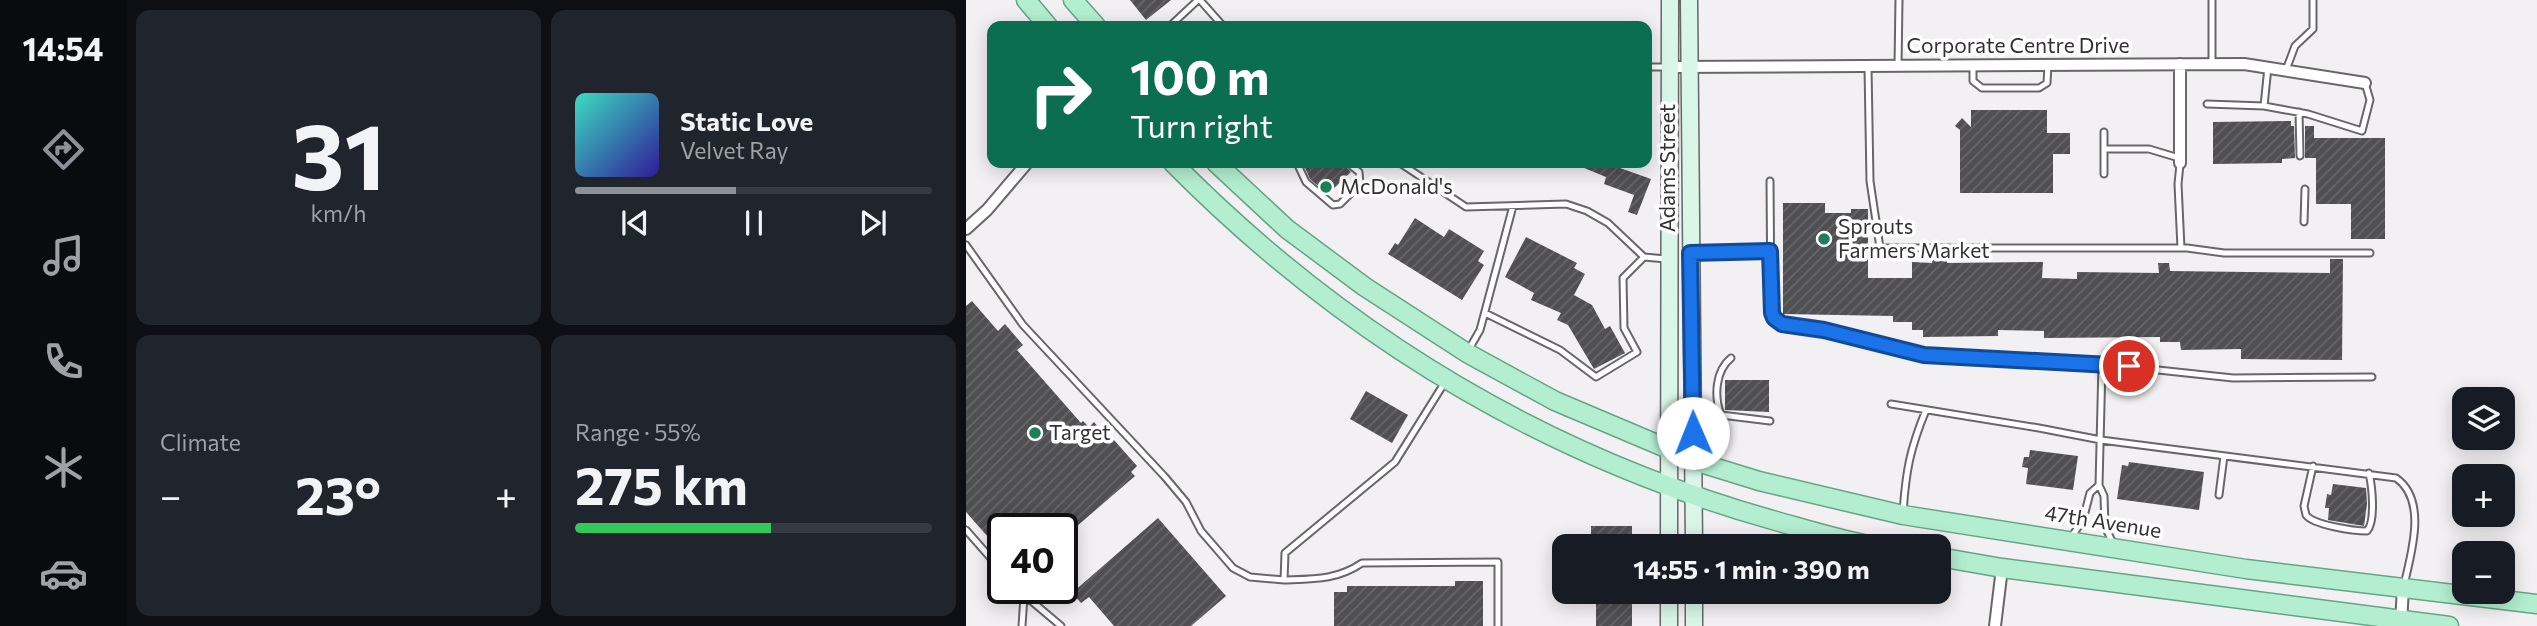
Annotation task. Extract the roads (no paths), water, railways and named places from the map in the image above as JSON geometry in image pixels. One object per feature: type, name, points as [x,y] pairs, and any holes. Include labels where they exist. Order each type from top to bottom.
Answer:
[{"type":"main road","points":[[1026,0],[1044,21]]},
{"type":"main road","points":[[1073,0],[1092,21]]},
{"type":"main road","points":[[1178,168],[1234,223],[1314,289],[1393,347],[1540,432],[1694,497],[1829,534]]},
{"type":"main road","name":"47th Avenue","points":[[1221,168],[1287,229],[1365,287],[1467,354],[1555,401],[1693,461],[1759,481],[1903,515],[2246,569],[2537,604]]},
{"type":"main road","points":[[1951,559],[2400,624],[2449,626]]},
{"type":"street","name":"Adams Street","points":[[1669,534],[1670,0]]},
{"type":"street","name":"Adams Street","points":[[1689,0],[1694,534]]},
{"type":"street","points":[[2180,64],[2180,161]]},
{"type":"street","name":"Corporate Centre Drive","points":[[1669,67],[2212,64],[2268,67],[2365,83]]},
{"type":"street","points":[[966,229],[987,210],[1023,168]]},
{"type":"street","points":[[1995,626],[2002,568]]},
{"type":"street","points":[[2400,624],[2403,588]]},
{"type":"street","points":[[1669,604],[1669,626]]},
{"type":"street","points":[[1694,604],[1694,626]]},
{"type":"lane","points":[[1176,21],[1199,0],[1218,21]]},
{"type":"lane","points":[[1898,66],[1899,0]]},
{"type":"lane","points":[[2212,0],[2212,64]]},
{"type":"lane","points":[[2286,70],[2295,46],[2312,29],[2313,0]]},
{"type":"lane","points":[[1973,66],[1973,81],[1982,88],[2039,88],[2048,83],[2048,65]]},
{"type":"lane","points":[[1652,67],[1669,67]]},
{"type":"lane","points":[[1868,67],[1870,181],[1880,248],[2181,248],[2224,253],[2370,253]]},
{"type":"lane","points":[[2264,106],[2268,67]]},
{"type":"lane","points":[[2207,104],[2264,106],[2299,112],[2362,131],[2370,100],[2365,83]]},
{"type":"lane","points":[[2299,112],[2300,156]]},
{"type":"lane","points":[[2104,132],[2104,174]]},
{"type":"lane","points":[[2104,149],[2149,149],[2180,161],[2178,184],[2181,248]]},
{"type":"lane","points":[[1299,168],[1306,182],[1333,205],[1340,204],[1360,184],[1359,172],[1354,168]]},
{"type":"lane","points":[[1407,168],[1466,207],[1566,204],[1587,211],[1608,223],[1644,257],[1669,260]]},
{"type":"lane","points":[[1770,181],[1772,313],[1782,324],[1824,330],[1935,357],[2102,364],[2233,379],[2372,377]]},
{"type":"lane","points":[[2304,222],[2305,189]]},
{"type":"lane","points":[[1467,354],[1480,330],[1513,206]]},
{"type":"lane","points":[[966,245],[1023,326],[1166,477],[1186,502],[1201,531],[1233,568],[1250,577],[1284,580],[1321,579],[1346,574],[1362,563],[1498,562],[1498,626]]},
{"type":"lane","points":[[1690,253],[1770,251]]},
{"type":"lane","points":[[1485,313],[1560,350],[1596,377],[1637,352],[1625,328],[1623,278],[1644,257]]},
{"type":"lane","points":[[1731,358],[1723,365],[1718,376],[1721,415],[1770,421]]},
{"type":"lane","points":[[2102,364],[2099,485],[2104,496],[2105,527],[2115,548]]},
{"type":"lane","points":[[1284,580],[1285,554],[1395,462],[1446,379]]},
{"type":"lane","points":[[1891,404],[2101,440],[2369,472],[2396,478],[2413,496],[2415,537],[2403,588]]},
{"type":"lane","points":[[1903,515],[1911,446],[1926,410]]},
{"type":"lane","points":[[2219,495],[2224,456]]},
{"type":"lane","points":[[2313,466],[2304,506],[2306,515],[2315,523],[2367,531],[2372,523],[2372,486],[2369,472]]},
{"type":"lane","points":[[2070,540],[2083,520],[2090,493],[2099,485]]},
{"type":"lane","points":[[966,530],[987,554]]},
{"type":"lane","points":[[1022,626],[1023,604]]},
{"type":"lane","points":[[1034,604],[1061,626]]},
{"type":"place","name":"McDonald's","points":[[1326,187]]},
{"type":"place","name":"Sprouts Farmers Market","points":[[1824,239]]},
{"type":"place","name":"Target","points":[[1035,433]]}]
